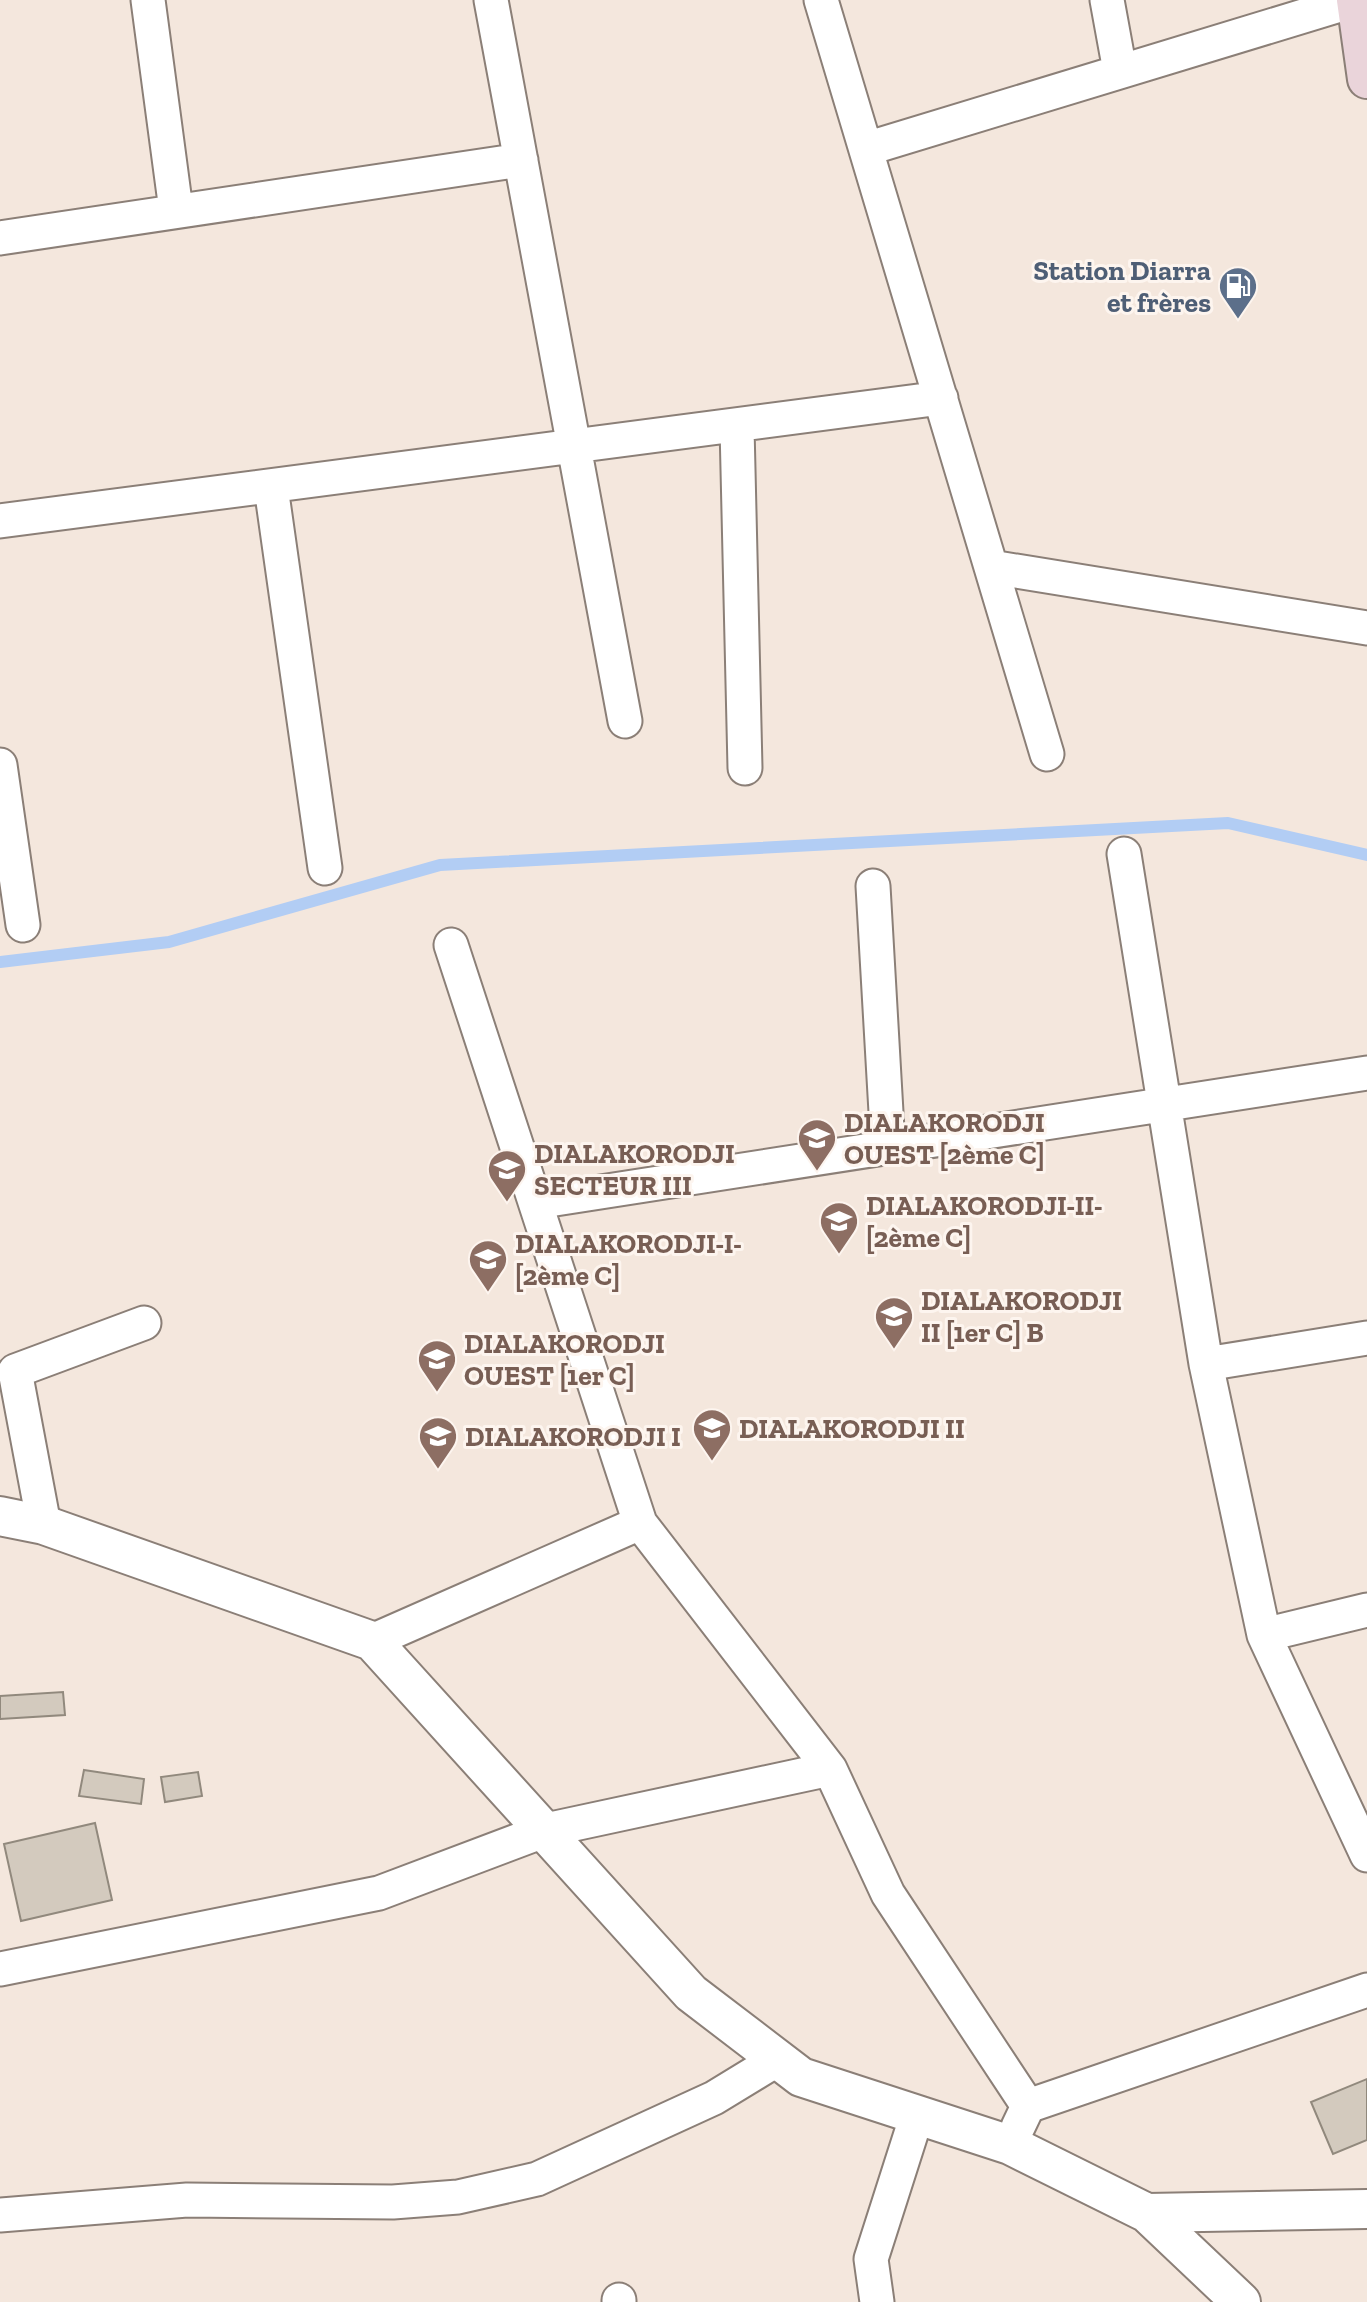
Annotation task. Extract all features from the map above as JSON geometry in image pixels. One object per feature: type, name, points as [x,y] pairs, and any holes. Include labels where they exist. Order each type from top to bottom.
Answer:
[{"type":"main road","points":[[1356,0],[1367,79]]},
{"type":"street","points":[[148,0],[176,210]]},
{"type":"street","points":[[491,0],[625,721]]},
{"type":"street","points":[[821,0],[1048,754]]},
{"type":"street","points":[[1107,0],[1120,71]]},
{"type":"street","points":[[866,149],[1356,0]]},
{"type":"street","points":[[0,238],[521,159]]},
{"type":"street","points":[[0,521],[737,427],[941,398]]},
{"type":"street","points":[[737,427],[745,768]]},
{"type":"street","points":[[271,486],[325,868]]},
{"type":"street","points":[[991,566],[1367,628]]},
{"type":"street","points":[[0,765],[23,925]]},
{"type":"street","points":[[1124,854],[1206,1364],[1264,1635],[1367,1855]]},
{"type":"street","points":[[873,886],[888,1147]]},
{"type":"street","points":[[451,945],[640,1523],[830,1769],[888,1894],[1028,2106]]},
{"type":"street","points":[[536,1202],[1367,1073]]},
{"type":"street","points":[[44,1525],[15,1371],[144,1323]]},
{"type":"street","points":[[1206,1364],[1367,1338]]},
{"type":"street","points":[[0,1516],[44,1525],[372,1641],[691,1993],[801,2077],[1010,2145],[1147,2213],[1241,2302]]},
{"type":"street","points":[[372,1641],[640,1523]]},
{"type":"street","points":[[1264,1635],[1367,1610]]},
{"type":"street","points":[[0,1969],[379,1893],[546,1830],[830,1769]]},
{"type":"street","points":[[1010,2145],[1028,2106],[1367,1990]]},
{"type":"street","points":[[0,2215],[187,2200],[393,2202],[458,2197],[537,2179],[713,2098],[778,2059]]},
{"type":"street","points":[[877,2302],[871,2259],[917,2115]]},
{"type":"street","points":[[1147,2213],[1367,2209]]},
{"type":"building","points":[[63,1692],[65,1715],[0,1719],[0,1696]]},
{"type":"building","points":[[84,1770],[144,1779],[141,1804],[79,1796]]},
{"type":"building","points":[[198,1772],[202,1796],[165,1802],[161,1777]]},
{"type":"building","points":[[95,1823],[112,1900],[21,1921],[4,1844]]},
{"type":"building","points":[[1367,2079],[1367,2140],[1333,2154],[1311,2102]]},
{"type":"waterway","points":[[0,962],[169,942],[440,865],[1228,823],[1367,855]]},
{"type":"place","name":"Station Diarra et frères","points":[[1238,320]]},
{"type":"place","name":"DIALAKORODJI OUEST [2ème C]","points":[[817,1172]]},
{"type":"place","name":"DIALAKORODJI SECTEUR III","points":[[507,1203]]},
{"type":"place","name":"DIALAKORODJI-II- [2ème C]","points":[[839,1255]]},
{"type":"place","name":"DIALAKORODJI-I- [2ème C]","points":[[488,1293]]},
{"type":"place","name":"DIALAKORODJI II [1er C] B","points":[[894,1350]]},
{"type":"place","name":"DIALAKORODJI OUEST [1er C]","points":[[437,1393]]},
{"type":"place","name":"DIALAKORODJI II","points":[[712,1462]]},
{"type":"place","name":"DIALAKORODJI I","points":[[438,1470]]}]
